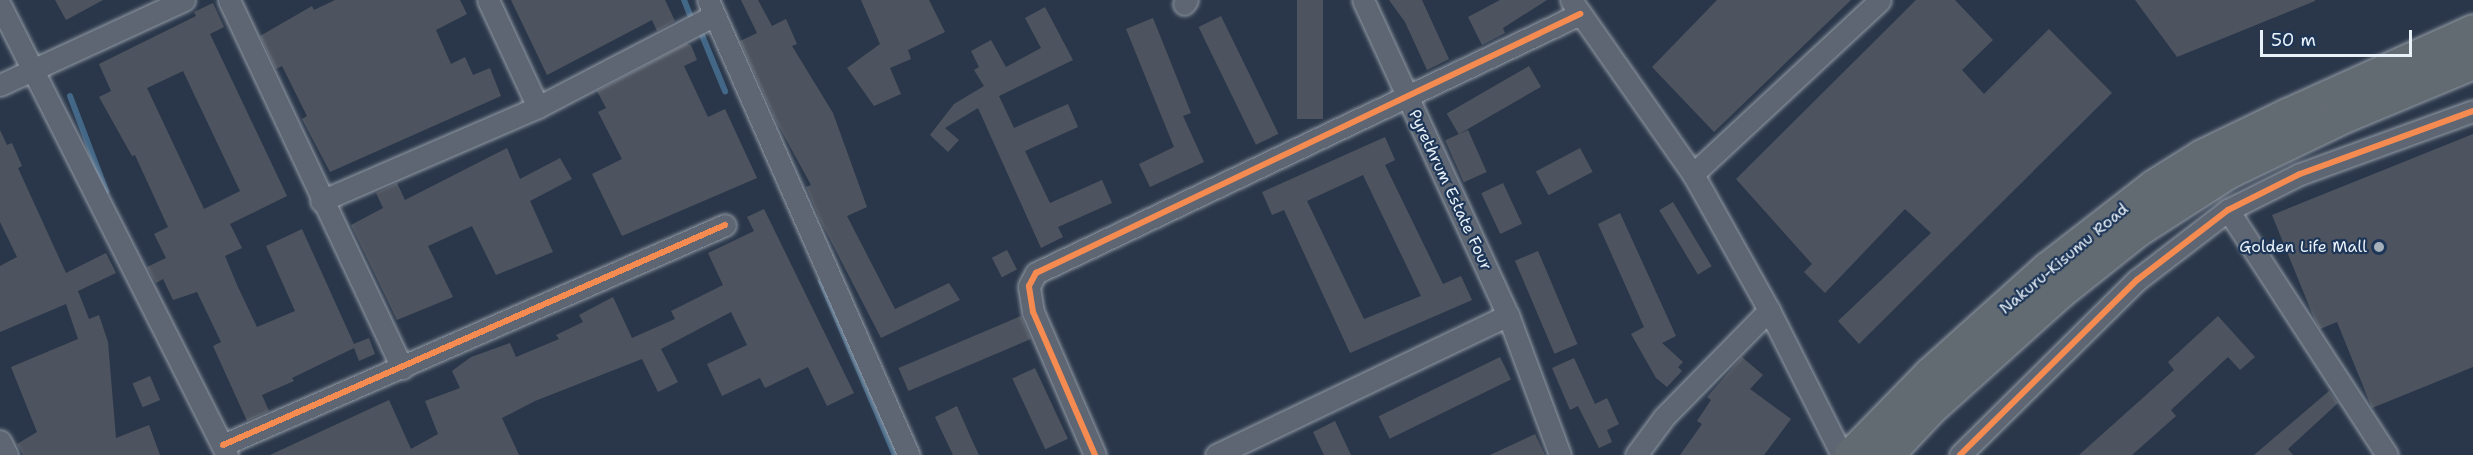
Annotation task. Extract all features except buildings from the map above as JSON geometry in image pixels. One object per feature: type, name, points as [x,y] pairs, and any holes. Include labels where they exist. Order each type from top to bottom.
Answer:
[{"type":"highway","name":"Nakuru-Kisumu Road","points":[[1851,455],[1930,374],[2047,269],[2154,186],[2202,156],[2473,31]]},
{"type":"highway","name":"Nakuru-Kisumu Road","points":[[1886,455],[1930,408],[2061,291],[2138,229],[2227,172],[2349,114],[2473,62]]},
{"type":"street","points":[[0,85],[184,0]]},
{"type":"street","points":[[229,0],[321,201],[402,368]]},
{"type":"street","points":[[488,0],[538,107]]},
{"type":"street","name":"Pyrethrum Estate Four","points":[[1363,0],[1508,315],[1560,455]]},
{"type":"street","points":[[1692,174],[1880,0]]},
{"type":"street","points":[[0,5],[35,70],[225,450],[402,368],[725,225]]},
{"type":"street","points":[[1095,455],[1033,312],[1029,286],[1036,273],[1406,96],[1576,7],[1692,174],[1769,310],[1842,455]]},
{"type":"street","points":[[321,201],[538,107],[712,8],[909,455]]},
{"type":"street","points":[[1960,455],[2137,280],[2228,210],[2300,174],[2473,111]]},
{"type":"street","points":[[2228,210],[2387,455]]},
{"type":"street","points":[[1635,455],[1665,417],[1769,310]]},
{"type":"street","points":[[1216,455],[1508,315]]},
{"type":"street","points":[[0,441],[7,455]]},
{"type":"waterway","points":[[684,0],[690,15]]},
{"type":"waterway","points":[[702,35],[725,91]]},
{"type":"waterway","points":[[70,96],[106,191]]},
{"type":"waterway","points":[[821,281],[895,455]]},
{"type":"cycle path","points":[[1095,455],[1033,312],[1029,286],[1036,273],[1580,14]]},
{"type":"cycle path","points":[[1960,455],[2137,280],[2228,210],[2300,174],[2473,111]]},
{"type":"cycle path","points":[[223,445],[725,225]]},
{"type":"place","name":"Golden Life Mall","points":[[2379,247]]}]
